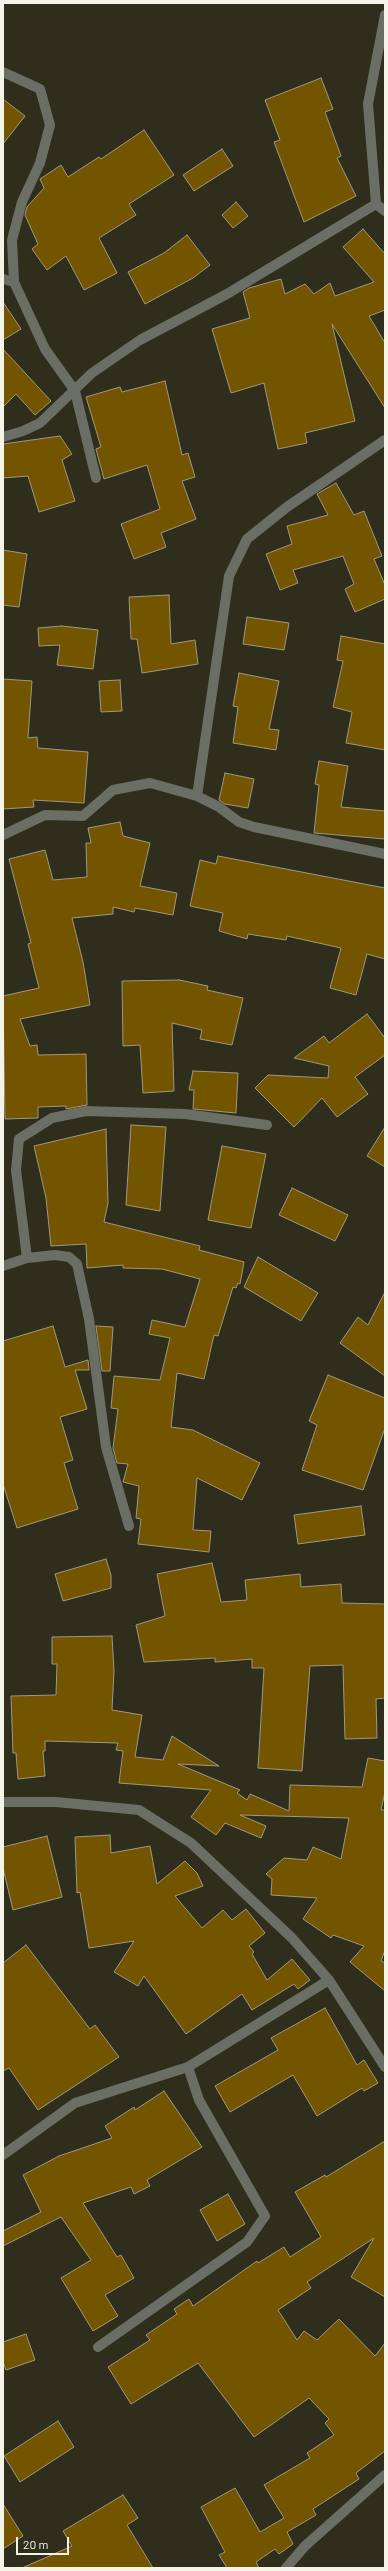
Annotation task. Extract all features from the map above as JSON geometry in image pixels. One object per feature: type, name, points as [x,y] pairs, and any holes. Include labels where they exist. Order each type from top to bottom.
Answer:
[{"type":"street","points":[[385,15],[368,104],[376,204],[385,211]]},
{"type":"street","points":[[3,72],[40,89],[50,125],[40,163],[22,202],[12,240],[14,282],[45,349],[75,391],[96,478]]},
{"type":"street","points":[[3,437],[23,432],[40,423],[92,373],[140,340],[227,294],[376,204]]},
{"type":"street","points":[[3,279],[14,282]]},
{"type":"street","points":[[197,796],[229,576],[247,539],[287,507],[385,440]]},
{"type":"street","points":[[3,835],[46,815],[83,816],[113,790],[150,783],[197,796],[219,807],[239,822],[254,827],[385,854]]},
{"type":"street","points":[[27,1258],[16,1170],[19,1139],[52,1118],[86,1111],[185,1114],[267,1125]]},
{"type":"street","points":[[3,1266],[27,1258],[55,1255],[69,1258],[77,1264],[89,1319],[106,1447],[129,1526]]},
{"type":"street","points":[[3,1802],[56,1802],[139,1810],[191,1843],[292,1938],[329,1980],[385,2067]]},
{"type":"street","points":[[3,2155],[75,2103],[188,2067],[329,1980]]},
{"type":"street","points":[[98,2347],[247,2242],[265,2216],[199,2100],[188,2067]]},
{"type":"street","points":[[286,2568],[305,2546],[385,2475]]},
{"type":"building","points":[[321,78],[333,109],[325,112],[341,156],[337,158],[356,196],[304,222],[274,142],[280,140],[265,100]]},
{"type":"building","points":[[3,99],[25,116],[3,144]]},
{"type":"building","points":[[144,130],[174,175],[129,204],[136,215],[99,238],[117,273],[84,290],[66,256],[47,270],[32,249],[38,244],[25,215],[27,207],[44,188],[40,179],[61,165],[68,177],[99,157],[101,159]]},
{"type":"building","points":[[222,149],[233,166],[194,191],[183,175]]},
{"type":"building","points":[[236,202],[248,216],[233,228],[222,215]]},
{"type":"building","points":[[363,229],[385,254],[385,310],[369,316],[385,343],[385,408],[332,324],[355,421],[305,433],[307,443],[278,449],[264,383],[231,393],[212,329],[250,318],[243,292],[249,288],[281,279],[285,294],[305,284],[314,294],[330,283],[335,296],[374,282],[343,247]]},
{"type":"building","points":[[187,235],[210,265],[193,278],[145,304],[128,272],[164,253]]},
{"type":"building","points":[[3,302],[21,329],[3,340]]},
{"type":"building","points":[[3,349],[51,401],[35,415],[16,394],[3,407]]},
{"type":"building","points":[[165,381],[182,455],[188,453],[195,477],[182,481],[196,519],[161,533],[166,547],[134,559],[121,524],[160,509],[147,465],[104,479],[96,449],[101,447],[86,397],[120,387],[122,392]]},
{"type":"building","points":[[60,436],[72,454],[62,460],[75,501],[39,512],[28,476],[3,478],[3,444]]},
{"type":"building","points":[[336,483],[354,515],[364,511],[382,556],[374,559],[385,585],[385,599],[355,612],[345,589],[354,584],[343,556],[293,570],[298,583],[280,590],[266,554],[292,544],[287,526],[328,515],[317,494]]},
{"type":"building","points":[[3,550],[27,554],[19,607],[3,605]]},
{"type":"building","points":[[169,595],[171,644],[195,640],[198,664],[142,673],[137,639],[131,639],[129,597]]},
{"type":"building","points":[[247,617],[289,623],[284,650],[243,644]]},
{"type":"building","points":[[62,626],[98,630],[93,669],[57,665],[60,645],[39,646],[38,628]]},
{"type":"building","points":[[341,636],[385,644],[385,750],[346,743],[352,712],[333,707],[343,661],[337,660]]},
{"type":"building","points":[[239,673],[279,681],[269,729],[279,730],[276,750],[233,743],[238,707],[233,706]]},
{"type":"building","points":[[3,679],[32,681],[28,738],[37,737],[38,748],[88,752],[84,803],[33,800],[34,807],[3,809]]},
{"type":"building","points":[[120,680],[122,711],[101,712],[99,681]]},
{"type":"building","points":[[319,761],[348,766],[341,807],[385,811],[385,839],[314,833],[319,785],[315,784]]},
{"type":"building","points":[[225,773],[254,779],[248,808],[225,804],[219,800]]},
{"type":"building","points":[[120,822],[123,836],[150,843],[140,886],[177,893],[173,915],[135,908],[134,912],[113,907],[113,914],[72,918],[83,962],[90,1005],[20,1019],[30,1046],[37,1045],[38,1055],[86,1054],[87,1105],[66,1109],[66,1106],[38,1107],[38,1118],[5,1119],[3,996],[39,988],[28,944],[31,943],[9,859],[45,850],[53,880],[87,877],[86,843],[91,843],[88,828]]},
{"type":"building","points":[[218,856],[385,888],[385,959],[367,954],[356,995],[330,988],[341,948],[287,936],[286,940],[248,934],[247,939],[219,931],[223,913],[190,906],[200,860],[216,864]]},
{"type":"building","points":[[179,980],[208,986],[207,990],[243,998],[232,1045],[200,1039],[202,1030],[172,1023],[174,1091],[143,1093],[140,1045],[123,1046],[122,981]]},
{"type":"building","points":[[367,1014],[385,1038],[385,1055],[355,1077],[368,1094],[337,1117],[322,1098],[294,1127],[255,1088],[268,1075],[328,1078],[329,1066],[294,1058],[324,1036],[329,1043]]},
{"type":"building","points":[[193,1071],[238,1073],[236,1113],[193,1109],[194,1090],[189,1090]]},
{"type":"building","points":[[131,1125],[166,1127],[160,1211],[126,1205]]},
{"type":"building","points":[[385,1127],[385,1167],[367,1156]]},
{"type":"building","points":[[106,1129],[108,1203],[104,1222],[200,1246],[199,1250],[244,1262],[240,1284],[238,1283],[236,1288],[233,1287],[218,1336],[214,1335],[204,1379],[177,1373],[171,1427],[193,1430],[260,1463],[242,1500],[197,1478],[193,1530],[211,1531],[209,1552],[138,1544],[141,1519],[136,1518],[139,1486],[123,1482],[128,1464],[117,1463],[113,1448],[118,1409],[111,1408],[114,1376],[160,1380],[170,1338],[149,1334],[152,1320],[185,1327],[200,1279],[162,1269],[123,1268],[123,1265],[87,1268],[86,1244],[51,1246],[46,1198],[34,1146]]},
{"type":"building","points":[[222,1146],[266,1154],[251,1228],[208,1220]]},
{"type":"building","points":[[292,1188],[348,1215],[335,1241],[279,1215]]},
{"type":"building","points":[[258,1257],[318,1293],[301,1321],[244,1287]]},
{"type":"building","points":[[385,1292],[385,1376],[340,1343],[358,1317],[368,1325]]},
{"type":"building","points":[[53,1326],[65,1367],[88,1360],[89,1370],[75,1370],[87,1409],[60,1417],[73,1460],[64,1463],[78,1509],[17,1528],[3,1484],[3,1341]]},
{"type":"building","points":[[96,1326],[113,1327],[110,1371],[102,1371]]},
{"type":"building","points":[[328,1375],[385,1398],[385,1428],[363,1490],[302,1470],[317,1425],[309,1421]]},
{"type":"building","points":[[361,1506],[365,1535],[298,1544],[294,1515]]},
{"type":"building","points":[[106,1559],[111,1575],[111,1588],[63,1601],[55,1574]]},
{"type":"building","points":[[212,1563],[221,1602],[247,1600],[245,1580],[300,1574],[301,1587],[341,1584],[342,1603],[385,1604],[385,1698],[376,1699],[377,1738],[345,1739],[343,1665],[310,1666],[302,1771],[258,1768],[264,1668],[252,1668],[252,1659],[215,1662],[215,1658],[144,1662],[136,1625],[165,1616],[157,1574]]},
{"type":"building","points":[[112,1636],[114,1671],[112,1710],[142,1715],[135,1757],[163,1760],[172,1736],[219,1766],[178,1764],[240,1790],[237,1793],[247,1800],[250,1794],[289,1811],[290,1785],[362,1787],[368,1758],[385,1761],[385,1792],[381,1810],[385,1810],[385,1950],[381,1961],[385,1963],[385,1991],[350,1962],[364,1946],[333,1935],[331,1938],[303,1919],[317,1898],[271,1895],[272,1879],[266,1874],[284,1858],[307,1860],[313,1847],[341,1859],[349,1818],[240,1815],[266,1826],[261,1838],[225,1823],[216,1835],[191,1817],[211,1790],[119,1783],[123,1751],[116,1750],[118,1743],[45,1741],[45,1751],[43,1751],[45,1776],[18,1779],[16,1753],[13,1753],[11,1696],[56,1695],[57,1664],[52,1664],[52,1637]]},
{"type":"building","points":[[110,1835],[111,1853],[150,1846],[157,1884],[185,1861],[197,1873],[203,1886],[175,1896],[202,1928],[223,1910],[232,1920],[246,1909],[265,1933],[249,1946],[254,1952],[252,1954],[267,1980],[292,1959],[310,1980],[298,1989],[294,1984],[252,2010],[242,1994],[186,2034],[144,1976],[138,1986],[114,1972],[134,1941],[89,1948],[80,1892],[77,1893],[75,1837]]},
{"type":"building","points":[[47,1836],[62,1897],[13,1910],[3,1868],[3,1847]]},
{"type":"building","points":[[26,1945],[90,2029],[95,2025],[119,2057],[38,2110],[9,2068],[3,2071],[3,1963]]},
{"type":"building","points":[[325,2008],[357,2065],[364,2060],[378,2083],[364,2091],[362,2088],[317,2116],[293,2075],[230,2112],[215,2086],[278,2050],[271,2038]]},
{"type":"building","points":[[164,2091],[202,2147],[147,2180],[150,2186],[134,2194],[131,2187],[83,2203],[117,2257],[121,2255],[134,2278],[105,2295],[118,2316],[93,2331],[61,2278],[91,2260],[61,2217],[3,2246],[3,2231],[41,2212],[23,2175],[59,2156],[112,2138],[105,2126],[134,2107],[135,2110]]},
{"type":"building","points":[[385,2141],[385,2297],[351,2277],[374,2238],[307,2282],[311,2288],[278,2310],[297,2340],[304,2331],[317,2340],[339,2319],[375,2356],[385,2343],[385,2451],[356,2473],[359,2479],[313,2509],[316,2515],[287,2532],[293,2544],[279,2554],[275,2549],[256,2562],[259,2568],[227,2568],[219,2555],[225,2552],[201,2507],[235,2488],[260,2532],[284,2518],[264,2485],[310,2458],[307,2453],[334,2435],[325,2423],[329,2419],[309,2398],[254,2437],[198,2363],[131,2404],[108,2367],[150,2340],[146,2335],[177,2314],[174,2309],[189,2299],[193,2306],[257,2261],[258,2263],[284,2247],[290,2257],[321,2237],[295,2192],[325,2175],[326,2177]]},
{"type":"building","points":[[228,2194],[245,2224],[217,2241],[200,2210]]},
{"type":"building","points":[[26,2334],[35,2360],[6,2370],[3,2362],[3,2342]]},
{"type":"building","points":[[58,2421],[74,2447],[20,2482],[4,2456]]},
{"type":"building","points":[[123,2495],[138,2518],[127,2525],[153,2568],[22,2568],[72,2546],[63,2531]]},
{"type":"building","points":[[3,2504],[23,2536],[3,2549]]}]
